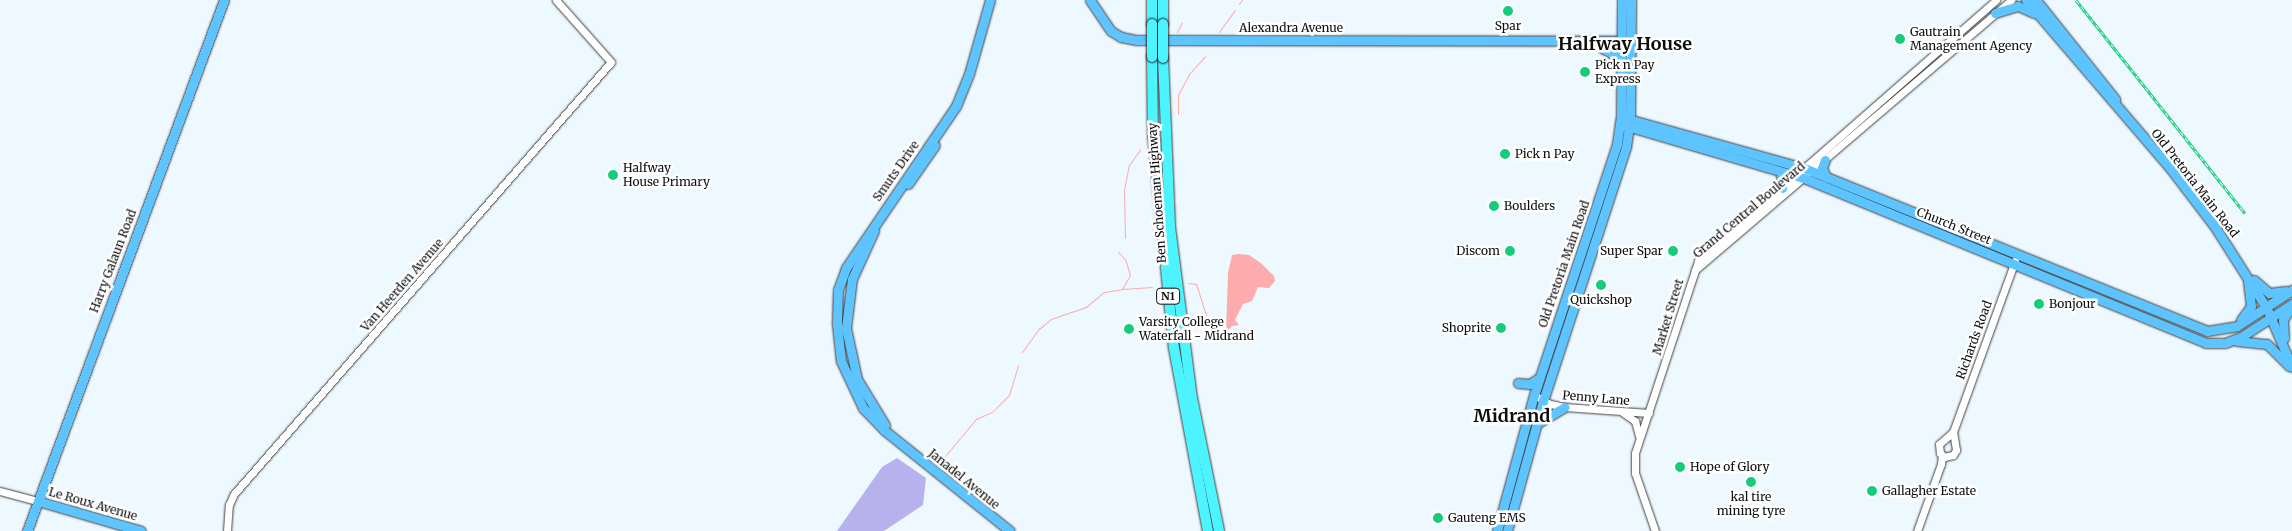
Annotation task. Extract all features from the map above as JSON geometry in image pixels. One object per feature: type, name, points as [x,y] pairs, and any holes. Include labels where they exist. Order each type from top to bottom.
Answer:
[{"type":"highway","name":"Ben Schoeman Highway","points":[[1152,0],[1152,24],[1157,58],[1173,255],[1192,398],[1219,531]]},
{"type":"highway","name":"Ben Schoeman Highway","points":[[1163,0],[1163,24],[1157,58],[1157,182],[1174,348],[1208,531]]},
{"type":"main road","name":"Harry Galaun Road","points":[[27,531],[224,0]]},
{"type":"main road","name":"Smuts Drive","points":[[842,328],[848,296],[858,261],[877,226],[958,110],[974,69],[990,0]]},
{"type":"main road","name":"Alexandra Avenue","points":[[1090,0],[1111,31],[1121,37],[1137,40],[1626,44]]},
{"type":"main road","name":"Old Pretoria Main Road","points":[[1507,531],[1543,401],[1618,180],[1625,121],[1626,44],[1622,0]]},
{"type":"main road","name":"Old Pretoria Main Road","points":[[1497,531],[1539,378],[1625,121],[1622,69],[1631,0]]},
{"type":"main road","name":"Old Pretoria Main Road","points":[[2026,0],[2192,195],[2242,266],[2267,309],[2292,368]]},
{"type":"main road","name":"Old Pretoria Main Road","points":[[2038,0],[2107,88],[2131,122]]},
{"type":"main road","points":[[1995,13],[2020,7],[2030,9],[2044,21]]},
{"type":"main road","name":"Alexandra Avenue","points":[[1510,43],[1525,46],[1602,48],[1626,44]]},
{"type":"main road","points":[[1602,48],[1613,54],[1622,69]]},
{"type":"main road","name":"Church Street","points":[[1625,121],[1808,170],[2195,339],[2213,344],[2229,342],[2272,319],[2292,305]]},
{"type":"main road","name":"Church Street","points":[[1625,121],[1800,177],[2015,260],[2211,332]]},
{"type":"main road","points":[[1825,160],[1822,168],[1826,177]]},
{"type":"main road","points":[[1781,172],[1782,188]]},
{"type":"main road","points":[[2242,266],[2269,293],[2278,294],[2292,289]]},
{"type":"main road","points":[[2211,332],[2238,321],[2250,310],[2250,293],[2242,266]]},
{"type":"main road","points":[[2211,332],[2232,328],[2267,309],[2292,289]]},
{"type":"main road","points":[[2292,305],[2282,327],[2292,368]]},
{"type":"main road","name":"Janadel Avenue","points":[[842,328],[851,361],[864,394],[903,446],[1010,531]]},
{"type":"main road","points":[[2229,342],[2249,340],[2264,342],[2275,349],[2292,368]]},
{"type":"main road","points":[[1518,383],[1530,384],[1539,378]]},
{"type":"main road","points":[[1537,423],[1549,414],[1565,407]]},
{"type":"main road","name":"Le Roux Avenue","points":[[38,501],[142,531]]},
{"type":"street","name":"Van Heerden Avenue","points":[[227,531],[229,505],[234,494],[611,62],[556,0]]},
{"type":"street","name":"Grand Central Boulevard","points":[[1695,270],[1996,0]]},
{"type":"street","name":"Grand Central Boulevard","points":[[1808,170],[1825,160],[2011,0]]},
{"type":"street","name":"Grand Central Boulevard","points":[[1695,270],[1702,258],[1782,188],[1800,177]]},
{"type":"street","name":"Richards Road","points":[[1946,439],[1953,432],[2015,260]]},
{"type":"street","name":"Market Street","points":[[1655,531],[1635,474],[1639,441],[1664,370],[1695,270]]},
{"type":"street","name":"Penny Lane","points":[[1534,395],[1543,401],[1565,407],[1648,413]]},
{"type":"street","points":[[1618,411],[1635,421],[1639,441]]},
{"type":"street","name":"Richards Road","points":[[1953,432],[1954,442]]},
{"type":"street","points":[[1916,531],[1944,456],[1939,444],[1946,439],[1954,442],[1955,453],[1944,456]]},
{"type":"street","points":[[0,491],[38,501]]},
{"type":"shaded area","points":[[1232,255],[1249,255],[1262,264],[1274,276],[1275,281],[1269,288],[1258,287],[1252,301],[1243,304],[1235,320],[1239,325],[1232,326],[1226,333],[1228,273]]},
{"type":"shaded area","points":[[897,458],[926,478],[923,505],[884,531],[837,531],[882,467]]},
{"type":"waterway","points":[[1239,4],[1242,0]]},
{"type":"waterway","points":[[1219,32],[1235,10]]},
{"type":"waterway","points":[[1177,32],[1182,22]]},
{"type":"waterway","points":[[1178,114],[1178,95],[1189,74],[1205,56]]},
{"type":"waterway","points":[[1125,238],[1124,190],[1129,165],[1140,150]]},
{"type":"waterway","points":[[1022,352],[1039,329],[1051,319],[1086,307],[1104,292],[1122,289],[1130,275],[1125,259],[1118,252]]},
{"type":"waterway","points":[[1188,283],[1196,284],[1208,322],[1215,328],[1225,329]]},
{"type":"waterway","points":[[1123,289],[1152,287]]},
{"type":"waterway","points":[[941,461],[976,419],[992,412],[1009,395],[1018,365]]},
{"type":"railway","points":[[2076,0],[2245,213]]},
{"type":"place","name":"Spar","points":[[1508,11]]},
{"type":"place","name":"Gautrain Management Agency","points":[[1900,39]]},
{"type":"place","name":"Pick n Pay Express","points":[[1585,72]]},
{"type":"place","name":"Pick n Pay","points":[[1505,154]]},
{"type":"place","name":"Halfway House Primary","points":[[613,175]]},
{"type":"place","name":"Boulders","points":[[1494,206]]},
{"type":"place","name":"Discom","points":[[1510,251]]},
{"type":"place","name":"Super Spar","points":[[1673,251]]},
{"type":"place","name":"Quickshop","points":[[1601,285]]},
{"type":"place","name":"Bonjour","points":[[2039,304]]},
{"type":"place","name":"Shoprite","points":[[1501,328]]},
{"type":"place","name":"Varsity College Waterfall - Midrand","points":[[1129,329]]},
{"type":"place","name":"Hope of Glory","points":[[1680,467]]},
{"type":"place","name":"kal tire mining tyre","points":[[1751,482]]},
{"type":"place","name":"Gallagher Estate","points":[[1872,491]]},
{"type":"place","name":"Gauteng EMS","points":[[1438,518]]},
{"type":"district","name":"Halfway House","points":[[1625,44]]},
{"type":"district","name":"Midrand","points":[[1512,416]]}]
